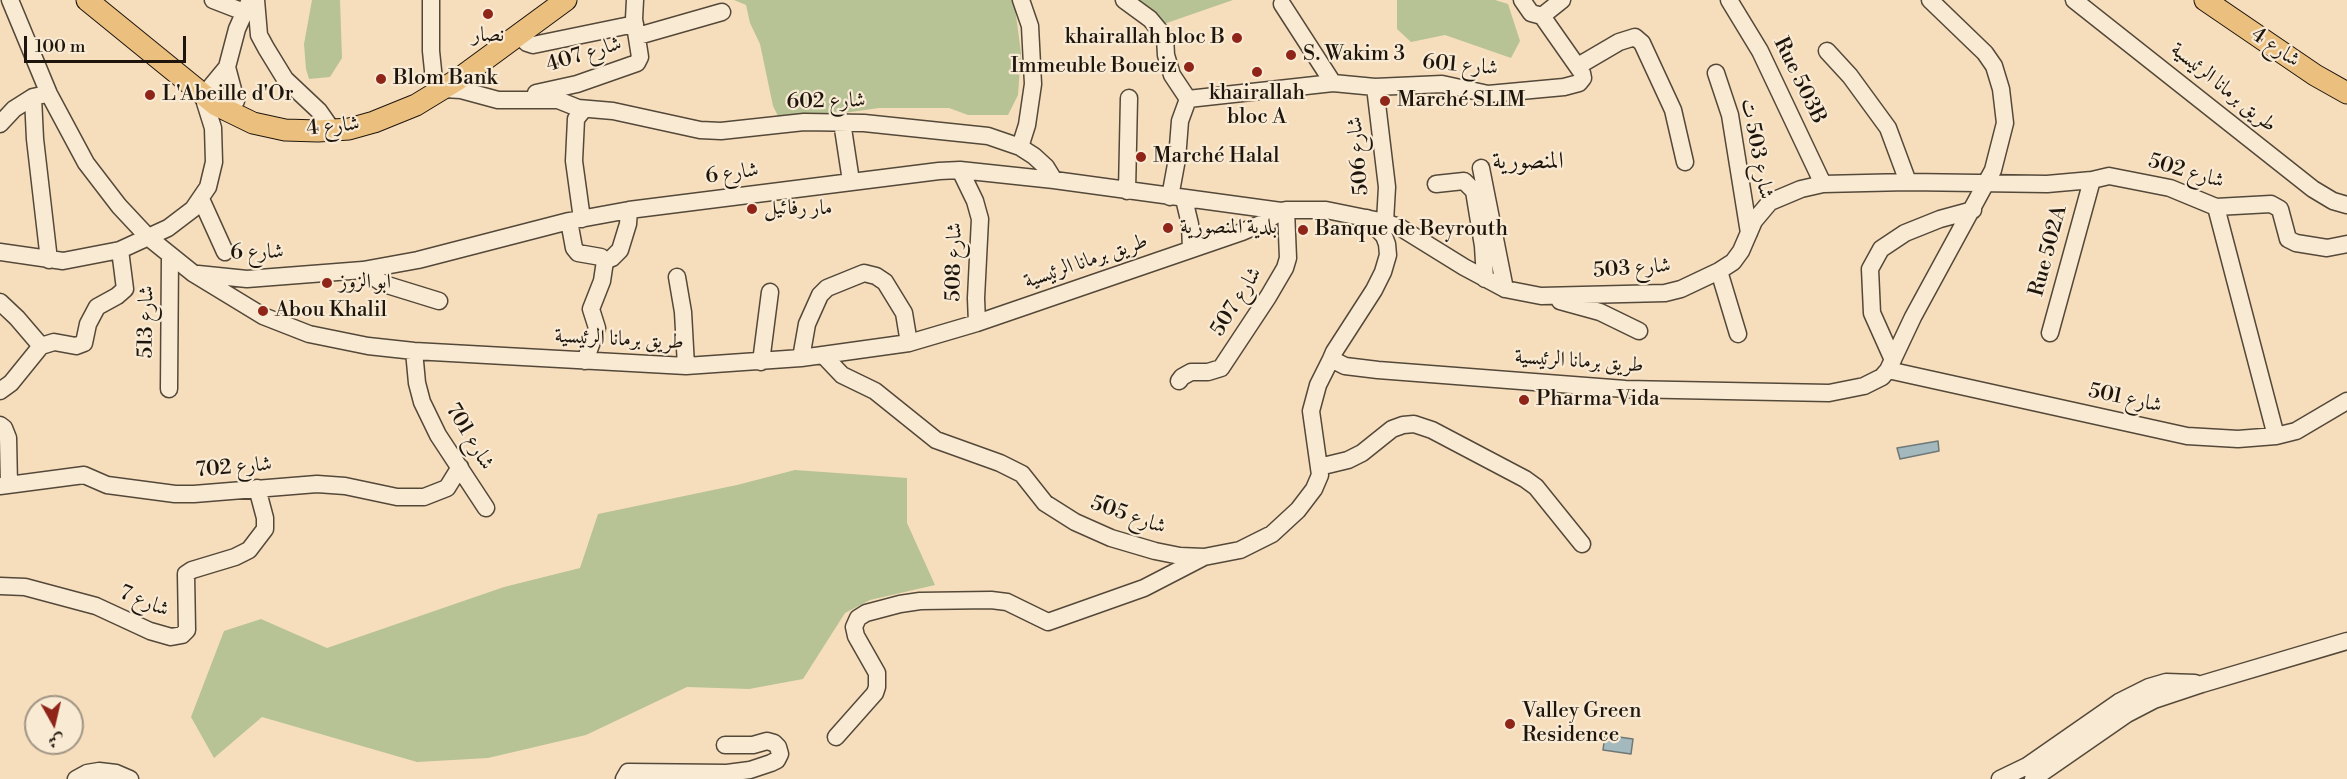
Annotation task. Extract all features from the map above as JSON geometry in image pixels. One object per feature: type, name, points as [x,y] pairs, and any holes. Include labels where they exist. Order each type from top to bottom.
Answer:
[{"type":"main road","name":"شارع 4","points":[[469,63],[543,0]]},
{"type":"main road","name":"شارع 4","points":[[100,5],[160,49],[206,91],[234,107],[329,125],[438,84],[518,35],[566,0]]},
{"type":"main road","name":"شارع 4","points":[[2205,0],[2315,75],[2347,93]]},
{"type":"street","name":"طريق برمانا الرئيسية","points":[[10,0],[41,96],[118,206],[148,237],[194,274],[263,316],[309,334],[368,346],[414,351],[686,366],[801,358],[909,343],[977,323],[1242,232],[1265,222],[1283,210]]},
{"type":"street","points":[[213,0],[250,4]]},
{"type":"street","points":[[430,0],[431,51],[438,84],[480,94]]},
{"type":"street","name":"شارع 407","points":[[480,94],[509,96],[534,93],[577,84],[634,65],[640,57],[635,0]]},
{"type":"street","points":[[1020,147],[1027,125],[1033,84],[1030,26],[1021,0]]},
{"type":"street","points":[[1124,0],[1150,19],[1165,37],[1166,55],[1172,75],[1188,99],[1180,121],[1177,198],[1190,224],[1191,249]]},
{"type":"street","points":[[1522,0],[1531,13],[1552,6],[1578,66],[1628,38],[1635,38],[1642,43],[1673,110],[1685,162]]},
{"type":"street","name":"Rue 503B","points":[[1729,0],[1760,51],[1823,184]]},
{"type":"street","points":[[1890,365],[1913,317],[1993,170],[2005,123],[2001,89],[1994,66],[1985,53],[1930,0]]},
{"type":"street","name":"طريق برمانا الرئيسية","points":[[2074,0],[2313,189],[2333,201],[2347,205]]},
{"type":"street","points":[[213,128],[234,107],[227,67],[237,29],[250,4]]},
{"type":"street","points":[[250,4],[259,35],[285,79],[329,125]]},
{"type":"street","points":[[1281,4],[1333,83]]},
{"type":"street","points":[[518,35],[533,45],[636,30],[722,12]]},
{"type":"street","points":[[1827,51],[1850,76],[1888,128],[1908,182]]},
{"type":"street","name":"شارع 601","points":[[1188,99],[1333,83],[1375,87],[1434,83],[1451,85],[1480,94],[1500,94],[1573,85],[1583,78],[1578,66]]},
{"type":"street","points":[[0,252],[63,261],[120,250],[175,223],[193,209],[208,188],[214,162],[213,128],[206,91],[227,67]]},
{"type":"street","name":"شارع 503 ت","points":[[1716,73],[1730,115],[1749,234]]},
{"type":"street","name":"شارع 506","points":[[1375,87],[1387,188],[1385,222]]},
{"type":"street","name":"شارع 602","points":[[480,94],[498,100],[558,100],[584,109],[649,117],[686,128],[722,131],[804,122],[842,122],[879,123],[988,136],[1020,147],[1046,167],[1054,180]]},
{"type":"street","points":[[0,124],[10,112],[41,96]]},
{"type":"street","points":[[41,96],[35,139],[49,260]]},
{"type":"street","points":[[1126,191],[1129,98]]},
{"type":"street","points":[[584,109],[576,119],[574,248],[578,253],[601,257],[605,261]]},
{"type":"street","points":[[842,122],[850,181]]},
{"type":"street","points":[[1480,168],[1505,288]]},
{"type":"street","name":"شارع 6","points":[[194,274],[247,279],[363,270],[418,260],[575,220],[629,210],[850,181],[960,171],[1054,180],[1177,198],[1283,210]]},
{"type":"street","name":"شارع 508","points":[[960,171],[975,201],[980,219],[977,323]]},
{"type":"street","name":"شارع 502","points":[[1986,183],[2048,184],[2109,176],[2170,188],[2216,207],[2271,204],[2280,209],[2288,239],[2296,243],[2327,248],[2347,244]]},
{"type":"street","name":"Rue 502A","points":[[2050,333],[2092,180]]},
{"type":"street","points":[[1436,184],[1464,181],[1474,191],[1483,246],[1485,279]]},
{"type":"street","name":"شارع 503","points":[[1365,217],[1401,228],[1485,279],[1505,288],[1541,296],[1665,293],[1681,289],[1733,262],[1741,251],[1754,221],[1770,202],[1801,189],[1823,184],[1986,183]]},
{"type":"street","points":[[201,199],[225,252]]},
{"type":"street","points":[[1234,205],[1241,222],[1242,232]]},
{"type":"street","points":[[2216,207],[2276,436]]},
{"type":"street","points":[[605,261],[620,250],[628,224],[629,210]]},
{"type":"street","points":[[1283,210],[1326,210],[1365,217],[1384,236],[1387,244],[1388,255],[1383,272],[1374,290],[1339,342],[1331,359]]},
{"type":"street","name":"شارع 507","points":[[1179,381],[1191,372],[1208,372],[1221,368],[1268,297],[1285,268],[1288,258],[1283,210]]},
{"type":"street","points":[[1890,365],[1872,313],[1870,269],[1881,249],[1905,233],[1940,219],[1973,210]]},
{"type":"street","points":[[0,391],[11,383],[41,346],[49,342],[76,346],[84,343],[88,324],[97,307],[125,289],[120,250]]},
{"type":"street","name":"شارع 513","points":[[169,389],[170,255]]},
{"type":"street","points":[[585,361],[597,328],[591,309],[602,281],[605,261]]},
{"type":"street","points":[[363,270],[384,284],[439,301]]},
{"type":"street","points":[[1719,271],[1738,334]]},
{"type":"street","points":[[801,358],[807,324],[820,295],[827,288],[864,273],[876,276],[885,282],[903,313],[909,343]]},
{"type":"street","points":[[677,277],[683,312],[686,366]]},
{"type":"street","points":[[238,301],[238,292],[247,279]]},
{"type":"street","points":[[761,362],[770,292]]},
{"type":"street","points":[[1541,296],[1600,312],[1639,331]]},
{"type":"street","points":[[0,302],[41,346]]},
{"type":"street","name":"شارع 701","points":[[414,351],[417,383],[422,402],[438,435],[486,508]]},
{"type":"street","name":"شارع 505","points":[[823,355],[837,372],[875,391],[936,440],[1000,463],[1022,474],[1045,503],[1075,522],[1111,538],[1155,551],[1180,556],[1204,557],[1240,550],[1272,534],[1298,510],[1314,489],[1320,475],[1311,411],[1318,385],[1331,359]]},
{"type":"street","name":"طريق برمانا الرئيسية","points":[[1331,359],[1352,367],[1378,370],[1625,389],[1829,393],[1864,386],[1882,377],[1890,365]]},
{"type":"street","name":"شارع 501","points":[[1890,365],[2187,436],[2238,439],[2276,436],[2296,431],[2347,401]]},
{"type":"street","points":[[1319,467],[1348,460],[1362,453],[1392,429],[1402,425],[1414,424],[1432,429],[1525,479],[1536,488],[1582,544]]},
{"type":"street","points":[[0,425],[4,428],[8,438],[5,486]]},
{"type":"street","name":"شارع 702","points":[[5,486],[84,476],[107,485],[175,494],[334,484],[388,496],[424,497],[447,488],[460,467]]},
{"type":"street","name":"شارع 7","points":[[0,586],[17,585],[96,606],[150,631],[171,637],[182,635],[188,630],[186,574],[249,550],[265,529],[265,518],[257,488]]},
{"type":"street","points":[[836,737],[875,693],[877,687],[878,673],[856,636],[854,627],[858,618],[866,613],[900,604],[991,600],[1007,602],[1048,622],[1144,588],[1204,557]]},
{"type":"street","points":[[2033,779],[2127,714],[2154,700],[2347,641]]},
{"type":"street","points":[[2000,779],[2027,766],[2119,702],[2149,687],[2166,682],[2202,684]]},
{"type":"street","points":[[624,779],[628,772],[727,773],[750,770],[771,764],[780,754],[778,747],[767,741],[753,745],[725,745]]},
{"type":"street","points":[[76,779],[87,773],[99,771],[116,773],[130,779]]},
{"type":"green space","points":[[312,0],[340,0],[342,58],[330,77],[309,79],[306,69],[304,44]]},
{"type":"green space","points":[[734,0],[1014,0],[1021,53],[1018,95],[1008,115],[968,115],[949,108],[879,108],[781,122],[773,106],[760,44],[750,23],[746,5]]},
{"type":"green space","points":[[1121,0],[1233,0],[1158,26]]},
{"type":"green space","points":[[1397,0],[1495,0],[1508,4],[1520,41],[1511,58],[1445,35],[1411,42],[1397,29]]},
{"type":"green space","points":[[795,470],[907,478],[907,523],[935,585],[870,600],[845,613],[803,679],[749,689],[687,687],[586,735],[488,758],[417,762],[262,717],[214,758],[191,717],[224,631],[261,619],[327,648],[504,587],[580,568],[598,514],[737,485]]},
{"type":"water","points":[[1938,441],[1939,451],[1900,459],[1897,448]]},
{"type":"water","points":[[1605,735],[1633,739],[1631,754],[1603,750]]},
{"type":"place","name":"نصار","points":[[488,14]]},
{"type":"place","name":"khairallah bloc B","points":[[1237,38]]},
{"type":"place","name":"S. Wakim 3","points":[[1291,55]]},
{"type":"place","name":"Immeuble Boueiz","points":[[1189,67]]},
{"type":"place","name":"khairallah bloc A","points":[[1257,72]]},
{"type":"place","name":"Blom Bank","points":[[381,79]]},
{"type":"place","name":"L'Abeille d'Or","points":[[150,95]]},
{"type":"place","name":"Marché SLIM","points":[[1385,101]]},
{"type":"place","name":"Marché Halal","points":[[1141,157]]},
{"type":"place","name":"مار رفائيل","points":[[752,209]]},
{"type":"place","name":"بلدية المنصورية","points":[[1168,228]]},
{"type":"place","name":"Banque de Beyrouth","points":[[1303,230]]},
{"type":"place","name":"ابو الزوز","points":[[327,283]]},
{"type":"place","name":"Abou Khalil","points":[[263,311]]},
{"type":"place","name":"Pharma Vida","points":[[1524,400]]},
{"type":"place","name":"Valley Green Residence","points":[[1510,724]]},
{"type":"district","name":"المنصورية","points":[[1528,162]]}]
